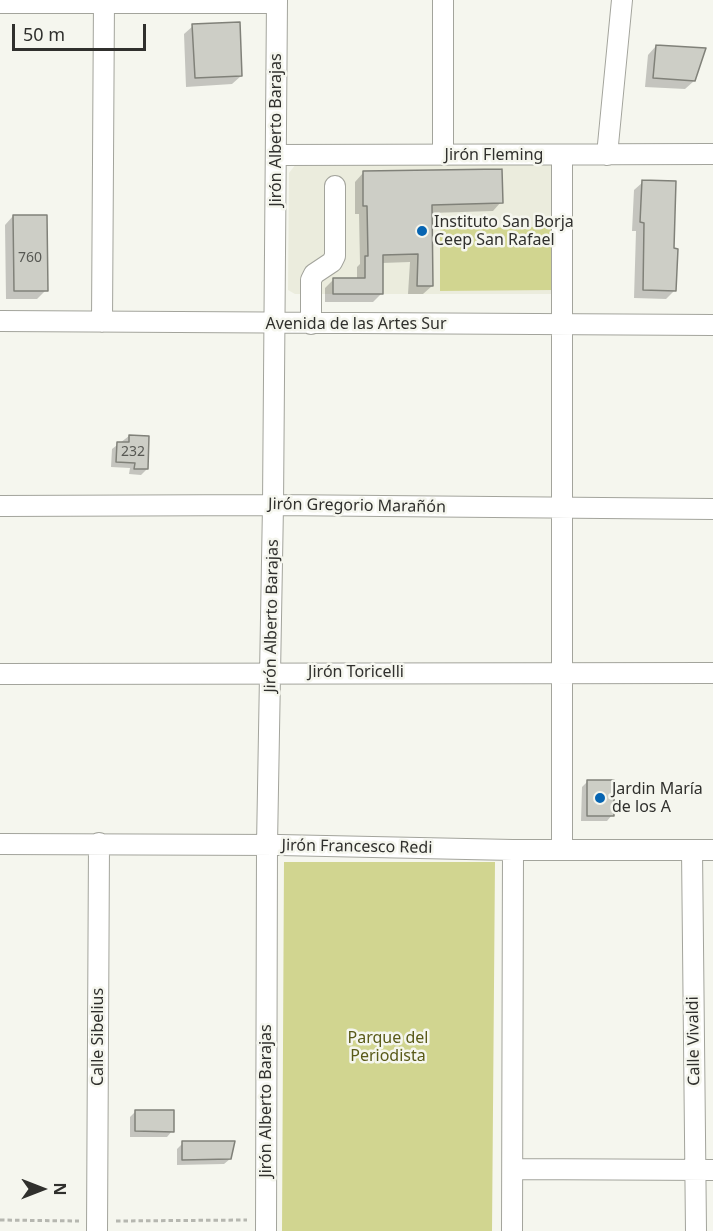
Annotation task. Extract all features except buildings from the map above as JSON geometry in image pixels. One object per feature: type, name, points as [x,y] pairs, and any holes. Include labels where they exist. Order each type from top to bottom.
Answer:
[{"type":"street","points":[[443,0],[443,155]]},
{"type":"street","points":[[608,155],[622,0]]},
{"type":"street","points":[[102,322],[104,1]]},
{"type":"street","points":[[0,3],[277,1]]},
{"type":"street","name":"Jirón Alberto Barajas","points":[[266,1225],[267,845],[273,505],[277,1]]},
{"type":"street","name":"Jirón Fleming","points":[[276,155],[713,154]]},
{"type":"street","points":[[562,155],[564,672],[562,850]]},
{"type":"street","points":[[312,324],[311,280],[314,274],[332,262],[335,256],[335,186]]},
{"type":"street","name":"Avenida de las Artes Sur","points":[[0,321],[713,325]]},
{"type":"street","name":"Jirón Gregorio Marañón","points":[[0,506],[273,505],[713,509]]},
{"type":"street","name":"Jirón Toricelli","points":[[0,674],[713,673]]},
{"type":"street","name":"Jirón Francesco Redi","points":[[0,844],[99,843],[513,850],[713,850]]},
{"type":"street","name":"Calle Sibelius","points":[[97,1226],[99,843]]},
{"type":"street","points":[[512,1231],[513,850]]},
{"type":"street","name":"Calle Vivaldi","points":[[692,850],[704,1170],[696,1231]]},
{"type":"street","points":[[513,1168],[704,1170]]},
{"type":"path","points":[[0,1220],[97,1226],[266,1225]]},
{"type":"shaded area","name":"Instituto San Borja Ceep San Rafael","points":[[296,164],[556,164],[557,294],[295,294],[288,290],[289,173]]},
{"type":"green space","points":[[553,227],[553,290],[440,291],[440,228]]},
{"type":"green space","name":"Parque del Periodista","points":[[284,862],[495,862],[492,1231],[282,1231]]},
{"type":"place","name":"Instituto San Borja Ceep San Rafael","points":[[422,231]]},
{"type":"place","name":"Jardin María de los A","points":[[600,798]]}]
